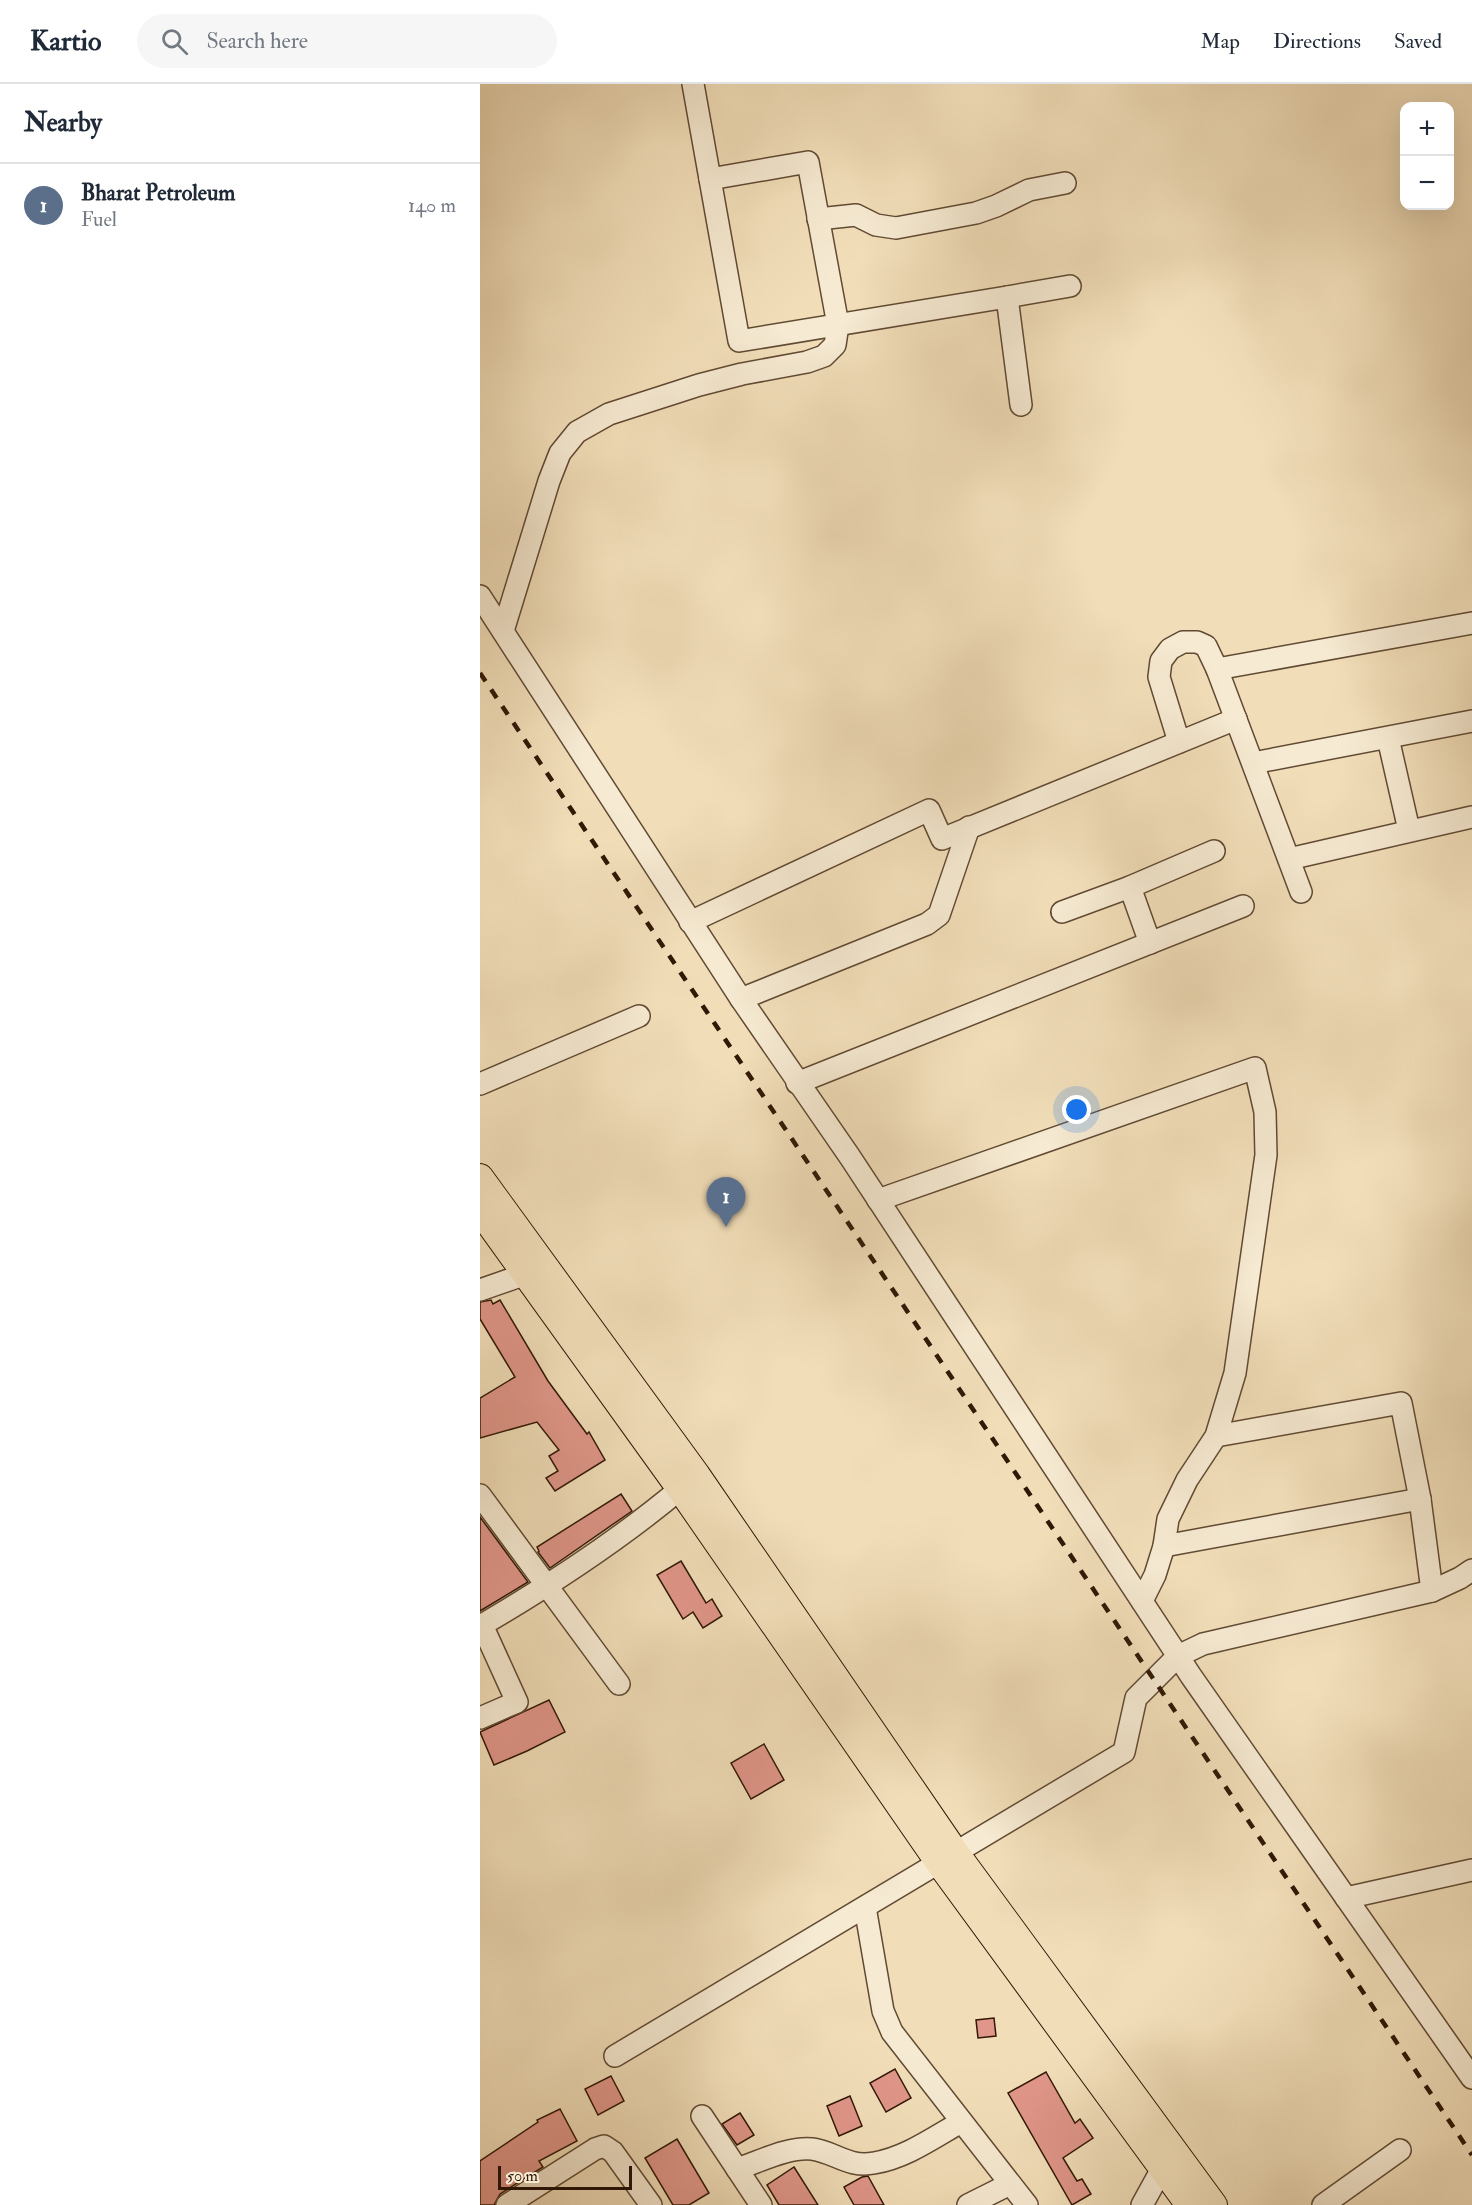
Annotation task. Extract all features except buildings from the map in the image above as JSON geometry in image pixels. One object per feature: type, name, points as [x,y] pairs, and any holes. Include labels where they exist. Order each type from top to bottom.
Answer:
[{"type":"main road","points":[[480,1177],[697,1475],[947,1858]]},
{"type":"main road","points":[[480,1211],[947,1858],[1167,2158],[1214,2205]]},
{"type":"main road","points":[[1167,2158],[1189,2205]]},
{"type":"street","points":[[693,84],[739,341],[742,374]]},
{"type":"street","points":[[503,631],[549,481],[560,453],[577,432],[609,414],[742,374],[807,362],[824,356],[836,345],[838,325],[808,162],[710,179]]},
{"type":"street","points":[[818,219],[856,215],[876,225],[896,228],[976,213],[1029,190],[1065,183]]},
{"type":"street","points":[[739,341],[1070,286]]},
{"type":"street","points":[[1007,297],[1021,405]]},
{"type":"street","points":[[480,596],[690,922],[878,1200],[1178,1656],[1472,2078]]},
{"type":"street","points":[[1217,669],[1472,623]]},
{"type":"street","points":[[1179,742],[1160,677],[1161,661],[1170,648],[1183,642],[1197,642],[1206,646],[1217,669],[1301,892]]},
{"type":"street","points":[[690,922],[929,810],[942,839],[1236,719]]},
{"type":"street","points":[[1253,763],[1472,721]]},
{"type":"street","points":[[1388,738],[1409,830]]},
{"type":"street","points":[[1289,859],[1472,817]]},
{"type":"street","points":[[741,999],[927,924],[939,915],[969,827]]},
{"type":"street","points":[[1062,912],[1130,887],[1214,851]]},
{"type":"street","points":[[1130,887],[1150,943]]},
{"type":"street","points":[[797,1083],[1243,906]]},
{"type":"street","points":[[480,1084],[639,1016]]},
{"type":"street","points":[[878,1200],[1255,1068],[1265,1112],[1266,1155],[1236,1373],[1216,1436],[1187,1480],[1168,1519],[1164,1546],[1155,1575],[1142,1601]]},
{"type":"street","points":[[480,1290],[526,1274]]},
{"type":"street","points":[[1216,1436],[1401,1402],[1420,1499],[1432,1592]]},
{"type":"street","points":[[480,1718],[517,1702],[481,1625],[548,1586],[640,1522],[680,1489]]},
{"type":"street","points":[[480,1495],[619,1684]]},
{"type":"street","points":[[1164,1546],[1420,1499]]},
{"type":"street","points":[[615,2056],[1124,1752],[1136,1698],[1178,1656],[1203,1644],[1432,1592],[1472,1570]]},
{"type":"street","points":[[1346,1898],[1472,1870]]},
{"type":"street","points":[[865,1907],[886,2021],[892,2032],[1027,2205]]},
{"type":"street","points":[[702,2116],[761,2205]]},
{"type":"street","points":[[737,2169],[785,2152],[801,2149],[814,2149],[858,2164],[874,2163],[894,2158],[914,2149],[961,2122]]},
{"type":"street","points":[[507,2205],[595,2149],[604,2146],[613,2152],[651,2205]]},
{"type":"street","points":[[1323,2205],[1400,2150]]},
{"type":"street","points":[[1142,2205],[1167,2158]]},
{"type":"street","points":[[968,2205],[1010,2184]]},
{"type":"railway","points":[[480,673],[1472,2155]]},
{"type":"place","name":"Bharat Petroleum","points":[[726,1227]]}]
